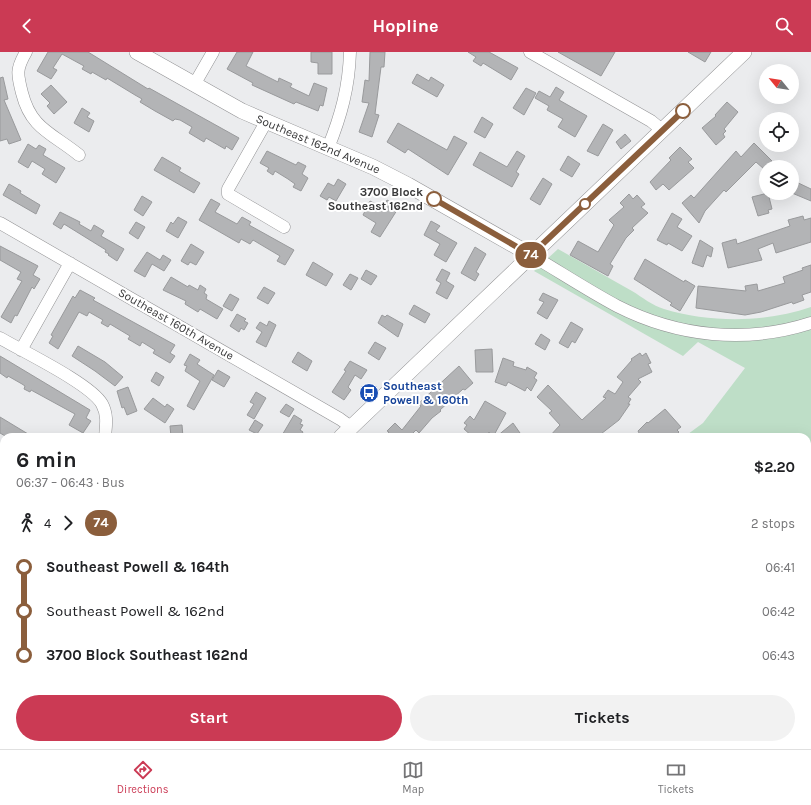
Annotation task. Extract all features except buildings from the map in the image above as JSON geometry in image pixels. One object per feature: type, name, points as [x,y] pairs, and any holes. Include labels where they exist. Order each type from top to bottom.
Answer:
[{"type":"main road","name":"Southeast 162nd Avenue","points":[[137,52],[194,85],[266,122],[408,184],[531,255]]},
{"type":"main road","points":[[346,432],[744,52]]},
{"type":"street","points":[[194,85],[213,52]]},
{"type":"street","points":[[328,148],[345,101],[350,52]]},
{"type":"street","points":[[530,52],[650,121],[662,130]]},
{"type":"street","points":[[24,56],[17,70],[26,109],[40,127],[79,155]]},
{"type":"street","points":[[266,122],[228,189],[228,194],[284,227]]},
{"type":"street","name":"Southeast 160th Avenue","points":[[0,223],[340,419],[346,432]]},
{"type":"street","name":"Southeast 162nd Avenue","points":[[531,255],[617,306],[641,317],[674,328],[705,334],[740,336],[774,332],[811,323]]},
{"type":"street","points":[[21,350],[70,263]]},
{"type":"street","points":[[0,338],[82,385],[96,396],[102,404],[106,414],[105,433]]},
{"type":"green space","points":[[558,249],[656,306],[682,314],[719,319],[738,319],[775,316],[811,307],[811,433],[689,433],[703,423],[745,368],[698,342],[683,356],[534,271]]},
{"type":"bus line","name":"74","points":[[434,199],[531,255],[683,111]]},
{"type":"place","name":"3700 Block Southeast 162nd","points":[[434,199]]},
{"type":"place","name":"Southeast Powell & 160th","points":[[369,393]]}]
